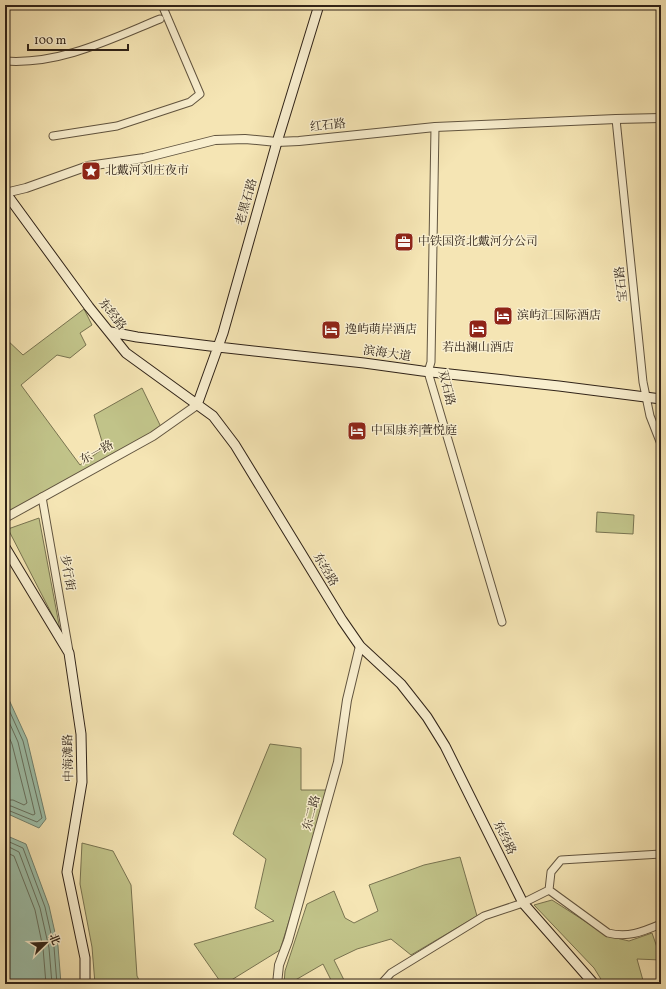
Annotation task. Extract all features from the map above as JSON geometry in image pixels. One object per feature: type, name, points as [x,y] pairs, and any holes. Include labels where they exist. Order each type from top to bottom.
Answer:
[{"type":"main road","name":"老黑石路","points":[[197,405],[218,347],[277,142],[319,5]]},
{"type":"main road","name":"东经路","points":[[5,193],[89,307],[126,353],[213,416],[235,445],[342,620],[360,646],[401,684],[427,716],[445,746],[523,903],[594,984]]},
{"type":"main road","name":"滨海大道","points":[[110,332],[137,337],[218,347],[646,396],[661,399]]},
{"type":"main road","name":"中海滩路","points":[[5,547],[70,653],[81,734],[82,782],[68,872],[85,958],[85,984]]},
{"type":"street","points":[[53,136],[117,126],[190,102],[200,94],[162,5]]},
{"type":"street","points":[[5,61],[40,60],[83,50],[160,19]]},
{"type":"street","name":"红石路","points":[[5,193],[26,188],[88,166],[144,158],[215,140],[245,139],[277,142],[300,141],[435,127],[661,118]]},
{"type":"street","name":"宝石路","points":[[616,119],[643,382],[650,416],[661,444]]},
{"type":"street","name":"双石路","points":[[435,127],[431,362],[428,372],[502,622]]},
{"type":"street","name":"东一路","points":[[5,518],[153,436],[197,405]]},
{"type":"street","name":"步行街","points":[[42,497],[70,653]]},
{"type":"street","name":"东二路","points":[[277,984],[279,965],[288,941],[338,762],[348,700],[360,646]]},
{"type":"street","points":[[549,890],[551,872],[561,860],[661,854]]},
{"type":"street","points":[[381,984],[391,974],[484,916],[523,903],[549,890]]},
{"type":"street","points":[[549,890],[608,933],[620,936],[643,931],[661,924]]},
{"type":"green space","points":[[84,309],[92,325],[80,333],[86,345],[70,358],[57,355],[21,385],[80,465],[104,448],[94,415],[142,388],[161,427],[5,518],[5,338],[23,355]]},
{"type":"green space","points":[[597,512],[634,515],[633,534],[596,532]]},
{"type":"green space","points":[[39,518],[60,630],[8,529]]},
{"type":"green space","points":[[270,744],[301,748],[301,790],[328,790],[325,805],[280,950],[225,984],[222,984],[194,944],[274,921],[255,908],[266,859],[233,834]]},
{"type":"green space","points":[[82,843],[113,851],[131,885],[137,976],[141,984],[95,984],[92,947],[80,884]]},
{"type":"green space","points":[[460,857],[477,916],[411,955],[391,939],[357,949],[334,960],[346,984],[333,984],[323,964],[292,982],[293,984],[284,984],[285,971],[307,904],[334,891],[345,918],[354,923],[378,911],[369,885],[424,865]]},
{"type":"green space","points":[[552,900],[608,936],[629,941],[652,933],[659,953],[661,953],[661,960],[637,959],[644,984],[604,984],[594,968],[534,905]]},
{"type":"water","points":[[5,691],[27,739],[46,819],[39,828],[8,814],[5,818]]},
{"type":"water","points":[[5,835],[26,844],[49,906],[58,946],[61,984],[5,984]]},
{"type":"place","name":"北戴河刘庄夜市","points":[[91,171]]},
{"type":"place","name":"中铁国资北戴河分公司","points":[[404,242]]},
{"type":"place","name":"滨屿汇国际酒店","points":[[503,316]]},
{"type":"place","name":"若出澜山酒店","points":[[478,329]]},
{"type":"place","name":"逸屿萌岸酒店","points":[[331,330]]},
{"type":"place","name":"中国康养|萱悦庭","points":[[357,431]]}]
